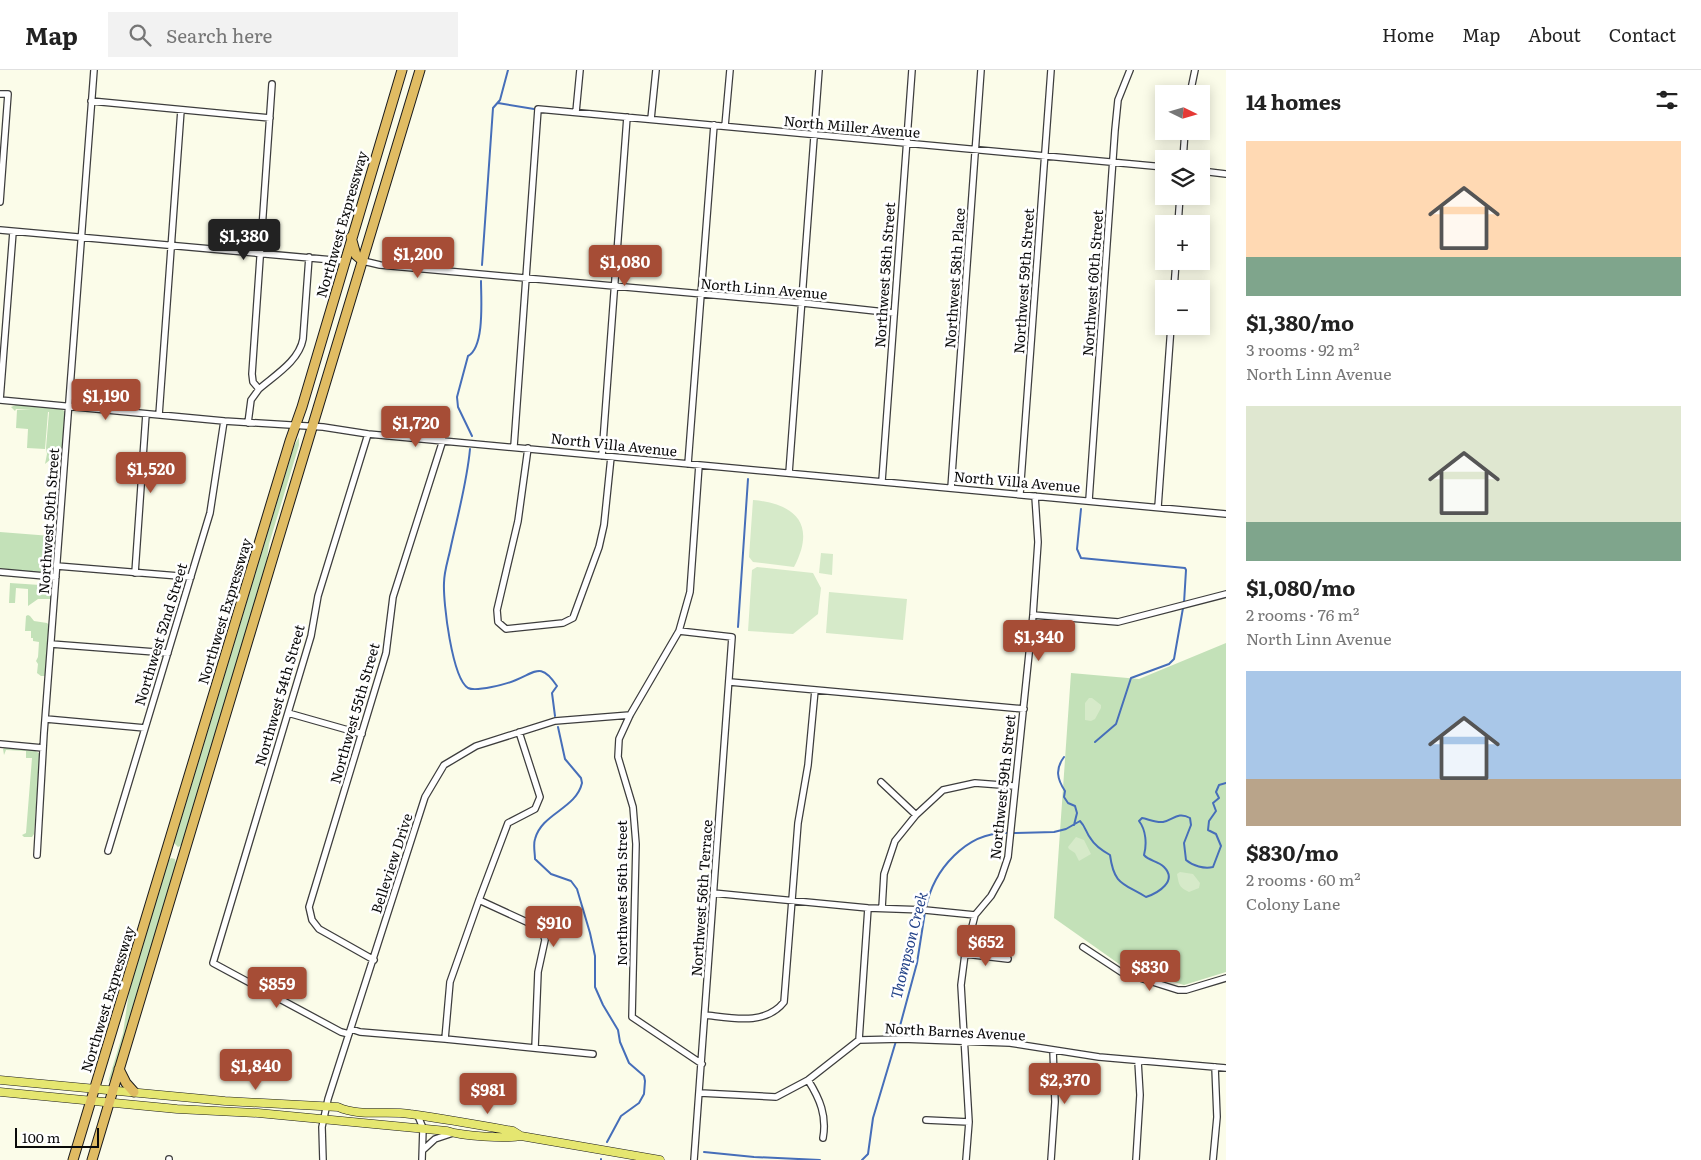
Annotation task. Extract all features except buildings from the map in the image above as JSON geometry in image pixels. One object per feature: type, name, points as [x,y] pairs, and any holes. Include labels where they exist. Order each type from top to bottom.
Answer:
[{"type":"highway","name":"Northwest Expressway","points":[[73,1160],[402,70]]},
{"type":"highway","points":[[92,1160],[420,70]]},
{"type":"highway","points":[[351,237],[356,255],[363,261]]},
{"type":"highway","points":[[119,1069],[126,1083],[134,1092]]},
{"type":"main road","points":[[0,1080],[225,1101],[326,1106],[339,1107],[344,1110],[401,1113],[513,1131],[521,1136],[660,1160]]},
{"type":"main road","points":[[0,1092],[177,1109],[258,1113],[512,1138],[521,1136]]},
{"type":"main road","points":[[324,1120],[344,1110]]},
{"type":"street","name":"Northwest 50th Street","points":[[37,855],[43,748],[94,70]]},
{"type":"street","points":[[576,112],[580,70]]},
{"type":"street","points":[[651,119],[656,70]]},
{"type":"street","points":[[725,126],[730,70]]},
{"type":"street","points":[[789,473],[819,70]]},
{"type":"street","name":"Northwest 58th Street","points":[[882,481],[912,70]]},
{"type":"street","name":"Northwest 58th Place","points":[[951,488],[981,70]]},
{"type":"street","name":"Northwest 59th Street","points":[[1020,494],[1050,70]]},
{"type":"street","name":"Northwest 60th Street","points":[[1089,500],[1118,100],[1130,70]]},
{"type":"street","points":[[1192,85],[1195,70]]},
{"type":"street","points":[[259,389],[253,382],[252,374],[272,84]]},
{"type":"street","points":[[0,94],[8,94],[0,202]]},
{"type":"street","points":[[91,102],[270,118]]},
{"type":"street","name":"North Miller Avenue","points":[[526,278],[538,109],[1155,166]]},
{"type":"street","points":[[159,415],[181,110]]},
{"type":"street","points":[[602,456],[627,117]]},
{"type":"street","points":[[688,464],[714,125]]},
{"type":"street","points":[[1210,172],[1226,174]]},
{"type":"street","points":[[0,230],[261,252],[344,261]]},
{"type":"street","points":[[0,400],[13,232]]},
{"type":"street","points":[[248,422],[251,400],[259,389],[294,358],[300,348],[303,339],[309,257]]},
{"type":"street","name":"North Linn Avenue","points":[[363,261],[380,265],[894,314]]},
{"type":"street","points":[[514,446],[526,278]]},
{"type":"street","points":[[1158,507],[1170,335]]},
{"type":"street","name":"North Villa Avenue","points":[[0,400],[224,421],[334,428],[368,434],[514,446],[611,457],[1226,514]]},
{"type":"street","points":[[135,573],[146,414]]},
{"type":"street","name":"Northwest 52nd Street","points":[[108,851],[210,513],[224,421]]},
{"type":"street","name":"Northwest 54th Street","points":[[350,1032],[341,1032],[213,963],[311,636],[318,596],[368,434]]},
{"type":"street","name":"Northwest 55th Street","points":[[374,960],[319,929],[312,920],[309,907],[386,653],[393,597],[443,440]]},
{"type":"street","points":[[528,448],[518,521],[497,610],[498,622],[506,629],[563,623],[572,618],[599,547],[604,525],[611,457]]},
{"type":"street","name":"Northwest 56th Street","points":[[699,465],[690,592],[679,631],[630,715],[619,739],[618,756],[633,807],[636,844],[632,1017],[702,1064]]},
{"type":"street","name":"Northwest 59th Street","points":[[966,1160],[969,1122],[961,985],[965,954],[975,915],[991,896],[1001,878],[1008,857],[1033,615],[1038,542],[1036,496]]},
{"type":"street","points":[[57,566],[191,577]]},
{"type":"street","points":[[0,572],[56,577]]},
{"type":"street","points":[[1033,615],[1118,622],[1226,594]]},
{"type":"street","name":"Northwest 56th Terrace","points":[[679,631],[732,637],[694,1160]]},
{"type":"street","points":[[51,644],[168,652]]},
{"type":"street","points":[[730,682],[1024,709]]},
{"type":"street","points":[[705,1015],[758,1018],[779,1008],[784,1002],[798,823],[808,765],[815,690]]},
{"type":"street","points":[[288,713],[362,734]]},
{"type":"street","name":"Belleview Drive","points":[[323,1160],[322,1127],[326,1106],[425,797],[444,765],[476,746],[555,721],[630,715]]},
{"type":"street","points":[[46,719],[145,728]]},
{"type":"street","points":[[445,1039],[450,982],[478,900],[508,823],[535,809],[540,797],[519,732]]},
{"type":"street","points":[[0,744],[43,748]]},
{"type":"street","points":[[881,782],[916,815]]},
{"type":"street","points":[[882,908],[884,874],[895,841],[916,815],[943,790],[975,783],[1014,786]]},
{"type":"street","points":[[713,894],[868,908],[975,915]]},
{"type":"street","points":[[478,900],[542,929],[545,940],[538,972],[534,1048]]},
{"type":"street","points":[[700,1093],[776,1097],[808,1080],[859,1040],[868,908]]},
{"type":"street","points":[[1082,947],[1122,972],[1178,990],[1186,990],[1226,978]]},
{"type":"street","points":[[965,954],[1008,959]]},
{"type":"street","points":[[350,1032],[445,1039],[592,1054]]},
{"type":"street","name":"North Barnes Avenue","points":[[859,1040],[902,1039],[965,1043],[1010,1043],[1138,1061],[1226,1068]]},
{"type":"street","points":[[1051,1160],[1055,1102],[1053,1050]]},
{"type":"street","points":[[1136,1160],[1140,1095],[1138,1061]]},
{"type":"street","points":[[1213,1160],[1217,1117],[1215,1067]]},
{"type":"street","points":[[808,1080],[818,1096],[826,1124],[823,1138]]},
{"type":"street","points":[[418,1116],[423,1128],[422,1160]]},
{"type":"street","points":[[926,1120],[969,1122]]},
{"type":"street","points":[[423,1150],[435,1139],[453,1133]]},
{"type":"green space","points":[[16,405],[62,409],[65,412],[61,458],[51,459],[45,464],[49,412],[45,449],[27,448],[28,429],[16,428],[17,410],[31,410],[16,409],[15,411],[11,407]]},
{"type":"green space","points":[[299,437],[299,445],[269,544],[266,565],[182,845],[178,847],[174,843],[294,446]]},
{"type":"green space","points":[[753,500],[781,506],[798,519],[802,528],[803,539],[794,567],[753,562],[749,557]]},
{"type":"green space","points":[[0,532],[56,535],[55,566],[45,573],[0,569]]},
{"type":"green space","points":[[821,553],[833,554],[832,575],[819,573]]},
{"type":"green space","points":[[757,567],[813,573],[821,588],[818,614],[793,634],[748,631],[752,570]]},
{"type":"green space","points":[[43,580],[50,585],[52,590],[51,599],[38,599],[28,606],[28,589],[16,588],[15,603],[9,603],[10,583],[40,585]]},
{"type":"green space","points":[[829,592],[907,599],[903,640],[826,633]]},
{"type":"green space","points":[[28,615],[34,621],[49,625],[45,676],[37,673],[38,664],[36,661],[39,642],[33,641],[31,631],[25,631],[26,616]]},
{"type":"green space","points":[[1226,643],[1226,972],[1184,985],[1122,966],[1054,918],[1071,673],[1139,679]]},
{"type":"green space","points":[[1089,698],[1092,698],[1101,705],[1095,719],[1091,721],[1085,720],[1085,703]]},
{"type":"green space","points":[[5,747],[33,749],[40,754],[34,834],[32,837],[24,837],[22,835],[26,833],[32,758],[26,758],[26,751],[6,750],[4,755],[3,749]]},
{"type":"green space","points":[[1076,837],[1084,840],[1091,854],[1079,861],[1075,853],[1068,847]]},
{"type":"green space","points":[[171,858],[175,859],[176,863],[112,1078],[108,1082],[123,1033],[129,992],[168,861]]},
{"type":"green space","points":[[1180,872],[1193,874],[1200,883],[1199,888],[1189,892],[1183,889],[1177,874]]},
{"type":"waterway","points":[[482,265],[493,108],[500,100],[508,70]]},
{"type":"waterway","points":[[498,103],[534,109]]},
{"type":"waterway","points":[[472,436],[458,407],[457,397],[468,356],[473,351],[480,333],[481,281]]},
{"type":"waterway","points":[[470,449],[465,486],[444,578],[447,622],[457,670],[462,681],[468,688],[472,689],[499,685],[534,672],[542,671],[557,686],[552,693],[555,716]]},
{"type":"waterway","points":[[738,627],[748,479]]},
{"type":"waterway","points":[[1081,509],[1077,549],[1081,558],[1185,568],[1184,603]]},
{"type":"waterway","points":[[1095,742],[1116,724],[1131,678],[1169,664],[1174,659],[1183,608]]},
{"type":"waterway","points":[[558,727],[565,759],[581,778],[582,783],[579,792],[573,799],[544,823],[539,830],[534,841],[535,859],[551,874],[571,881],[577,889],[595,956],[595,987],[618,1030],[620,1042],[629,1063],[644,1076],[645,1081],[644,1094],[639,1103],[621,1116],[607,1142]]},
{"type":"waterway","points":[[1064,757],[1059,766],[1058,774],[1065,791],[1064,797],[1068,803],[1075,806],[1077,813],[1074,825]]},
{"type":"waterway","name":"Thompson Creek","points":[[1013,833],[1054,832],[1066,829],[1080,821],[1095,844],[1110,855],[1117,878],[1146,897],[1156,893],[1165,886],[1169,877],[1164,867],[1144,855],[1145,837],[1139,821],[1142,818],[1163,822],[1182,815],[1190,818],[1191,825],[1184,843],[1186,860],[1206,868],[1213,867],[1221,846],[1216,834],[1208,830],[1209,821],[1216,811],[1213,803],[1219,798],[1216,792],[1219,785],[1226,783]]},
{"type":"waterway","name":"Thompson Creek","points":[[926,908],[936,880],[954,856],[966,846],[979,839],[993,834],[1008,833]]},
{"type":"waterway","name":"Thompson Creek","points":[[897,1037],[917,963],[925,912]]},
{"type":"waterway","name":"Thompson Creek","points":[[862,1160],[868,1154],[873,1118],[896,1041]]},
{"type":"waterway","name":"Thompson Creek","points":[[704,1152],[754,1157],[820,1160]]}]
